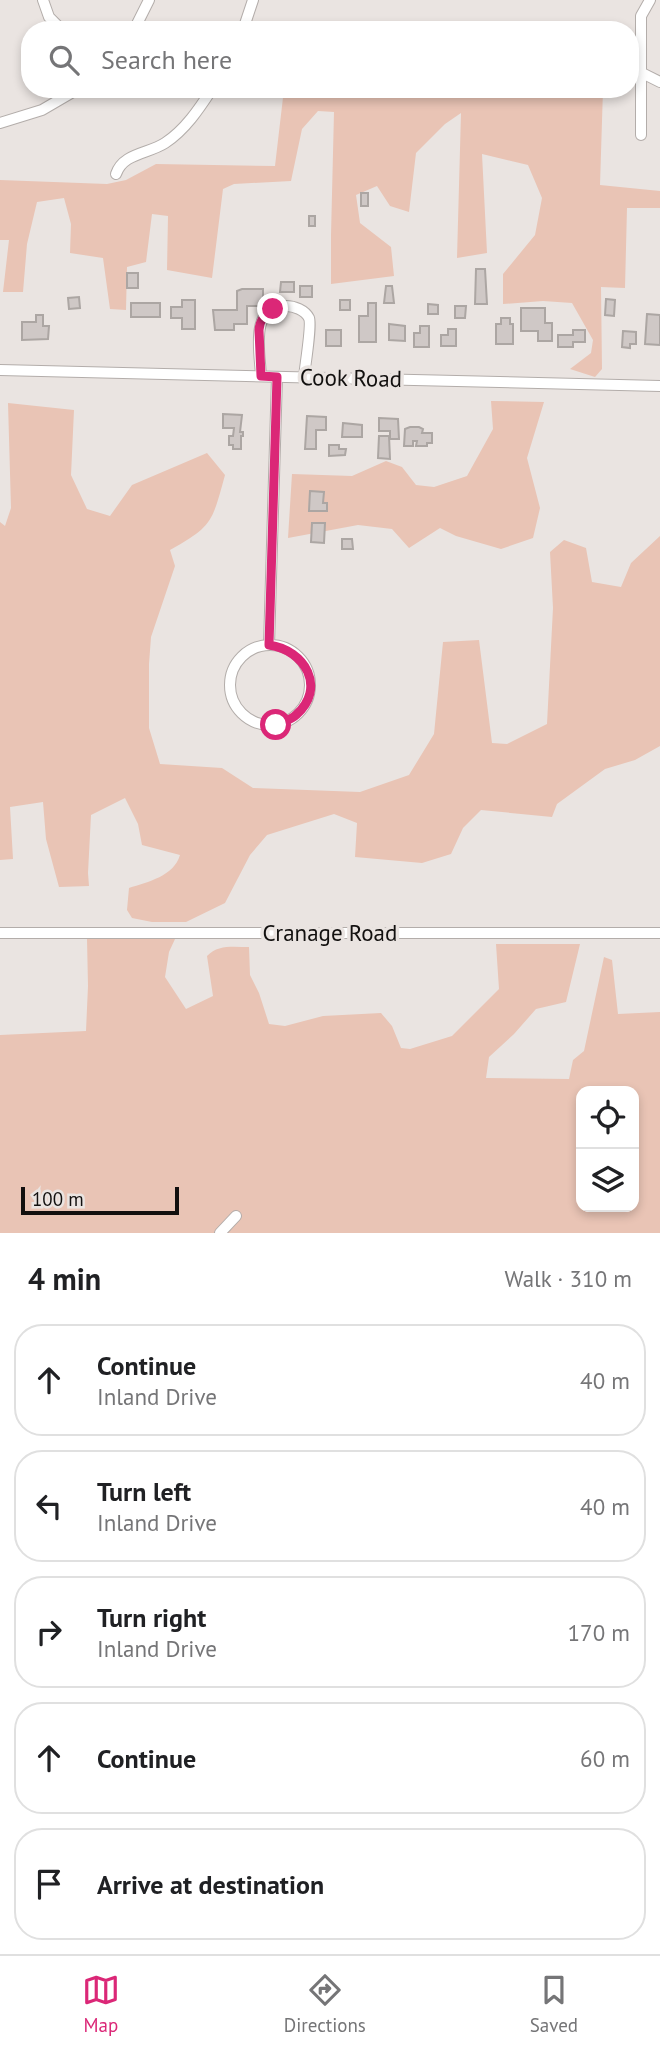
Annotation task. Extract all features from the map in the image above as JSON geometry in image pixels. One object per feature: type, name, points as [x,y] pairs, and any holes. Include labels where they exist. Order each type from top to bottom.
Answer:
[{"type":"street","points":[[43,0],[53,21]]},
{"type":"street","points":[[138,21],[149,0]]},
{"type":"street","points":[[246,21],[253,0]]},
{"type":"street","points":[[641,135],[641,16],[650,0]]},
{"type":"street","points":[[640,72],[660,82]]},
{"type":"street","points":[[0,123],[42,110],[63,98]]},
{"type":"street","points":[[116,174],[119,167],[130,157],[151,150],[174,136],[187,124],[206,98]]},
{"type":"street","points":[[261,376],[260,322],[266,313],[283,306],[294,307],[309,318],[304,377]]},
{"type":"street","name":"Cook Road","points":[[0,370],[660,386]]},
{"type":"street","points":[[269,645],[277,377]]},
{"type":"street","points":[[269,645],[282,647],[295,654],[307,671],[310,685],[304,706],[295,717],[276,725],[253,722],[241,714],[230,695],[230,675],[236,663],[255,648],[269,645]]},
{"type":"street","name":"Cranage Road","points":[[0,933],[660,933]]},
{"type":"street","points":[[220,1233],[236,1216]]},
{"type":"shaded area","points":[[283,98],[603,98],[600,185],[660,191],[660,208],[627,208],[625,288],[601,287],[602,369],[595,377],[570,369],[591,353],[593,340],[572,303],[543,301],[503,304],[503,274],[535,235],[542,198],[528,165],[482,154],[487,253],[457,258],[461,113],[445,124],[416,153],[409,212],[390,206],[377,186],[356,195],[360,223],[391,247],[394,276],[331,284],[334,112],[318,111],[302,129],[291,181],[234,184],[223,189],[212,278],[167,270],[168,216],[152,214],[146,262],[127,267],[126,310],[110,309],[103,258],[70,253],[71,224],[64,198],[37,202],[27,244],[23,292],[3,292],[9,240],[0,240],[0,180],[107,184],[126,180],[156,164],[275,166]]},
{"type":"shaded area","points":[[491,401],[544,402],[527,458],[540,508],[533,538],[501,549],[456,536],[440,528],[409,548],[392,529],[358,525],[288,538],[292,474],[352,476],[386,461],[402,467],[416,485],[434,487],[467,476],[493,429]]},
{"type":"shaded area","points":[[8,403],[74,410],[71,475],[87,509],[110,516],[132,485],[207,453],[225,475],[209,521],[195,535],[170,550],[175,566],[151,637],[149,664],[149,728],[160,764],[222,768],[253,788],[360,792],[409,775],[434,734],[443,642],[479,640],[492,743],[507,744],[547,724],[553,608],[550,552],[564,540],[586,548],[592,582],[621,587],[631,563],[660,536],[660,746],[635,760],[605,769],[557,804],[552,817],[481,810],[463,828],[451,854],[422,863],[355,857],[357,823],[334,814],[267,835],[250,855],[225,903],[186,922],[152,922],[132,918],[127,910],[129,888],[166,873],[180,855],[142,845],[138,824],[125,798],[91,815],[89,886],[59,887],[46,839],[43,802],[10,807],[13,859],[0,860],[0,522],[5,526],[11,508]]},
{"type":"shaded area","points":[[87,939],[175,939],[169,952],[165,977],[186,1009],[213,996],[207,956],[211,952],[221,948],[249,947],[250,975],[269,1024],[285,1026],[323,1016],[381,1013],[392,1026],[401,1048],[410,1049],[452,1036],[499,989],[496,944],[580,944],[566,1002],[536,1009],[489,1057],[486,1078],[569,1079],[573,1060],[584,1051],[604,957],[612,960],[618,1014],[660,1012],[660,1233],[0,1233],[0,1035],[86,1031]]},
{"type":"building","points":[[361,193],[368,193],[368,206],[361,206]]},
{"type":"building","points":[[309,216],[315,216],[315,226],[309,226]]},
{"type":"building","points":[[476,269],[485,269],[487,304],[475,304]]},
{"type":"building","points":[[127,273],[138,273],[138,288],[127,288]]},
{"type":"building","points":[[281,282],[294,282],[294,292],[280,292]]},
{"type":"building","points":[[300,286],[312,286],[312,297],[300,297]]},
{"type":"building","points":[[386,286],[392,286],[394,303],[384,303]]},
{"type":"building","points":[[263,289],[263,306],[247,306],[247,324],[234,324],[234,330],[215,330],[213,310],[237,310],[237,291]]},
{"type":"building","points":[[79,297],[80,308],[69,309],[68,298]]},
{"type":"building","points":[[606,299],[615,300],[614,316],[605,315]]},
{"type":"building","points":[[182,300],[195,300],[195,329],[182,329],[182,318],[171,318],[171,307],[182,307]]},
{"type":"building","points":[[340,300],[350,300],[350,310],[340,310]]},
{"type":"building","points":[[131,303],[160,303],[160,317],[131,317]]},
{"type":"building","points":[[368,303],[376,303],[376,342],[359,342],[359,316],[368,316]]},
{"type":"building","points":[[428,304],[438,305],[438,314],[428,314]]},
{"type":"building","points":[[455,306],[466,306],[465,318],[455,318]]},
{"type":"building","points":[[521,308],[545,308],[545,323],[552,323],[552,341],[538,341],[538,331],[521,331]]},
{"type":"building","points":[[647,314],[660,315],[660,345],[645,344]]},
{"type":"building","points":[[36,315],[43,315],[43,326],[49,326],[48,339],[22,340],[22,322],[36,322]]},
{"type":"building","points":[[501,318],[510,318],[510,324],[513,324],[513,344],[496,344],[496,324],[501,324]]},
{"type":"building","points":[[389,324],[405,326],[405,341],[389,340]]},
{"type":"building","points":[[420,326],[429,326],[429,347],[414,347],[414,333],[420,333]]},
{"type":"building","points":[[448,329],[456,329],[456,346],[441,346],[441,335],[448,335]]},
{"type":"building","points":[[326,330],[341,330],[341,346],[326,346]]},
{"type":"building","points":[[573,330],[585,330],[585,342],[573,342],[573,347],[558,347],[558,335],[573,335]]},
{"type":"building","points":[[623,331],[636,332],[636,344],[630,344],[630,348],[622,347]]},
{"type":"building","points":[[223,414],[242,415],[241,449],[233,449],[233,445],[229,445],[229,436],[233,436],[234,428],[223,428]]},
{"type":"building","points":[[307,416],[326,417],[326,430],[316,430],[316,449],[305,449]]},
{"type":"building","points":[[379,418],[398,419],[399,439],[390,439],[390,431],[379,431]]},
{"type":"building","points":[[343,423],[362,425],[362,437],[342,437]]},
{"type":"building","points":[[405,429],[423,429],[422,433],[432,433],[432,443],[416,446],[417,441],[413,441],[413,446],[404,446]]},
{"type":"building","points":[[379,436],[389,436],[390,459],[378,458]]},
{"type":"building","points":[[329,445],[339,445],[339,449],[346,449],[345,455],[329,456]]},
{"type":"building","points":[[310,491],[324,492],[323,503],[327,503],[327,511],[309,511]]},
{"type":"building","points":[[312,523],[325,523],[324,543],[311,542]]},
{"type":"building","points":[[342,539],[352,539],[353,549],[342,549]]},
{"type":"route","points":[[273,309],[266,313],[260,322],[259,330],[261,376],[277,377],[269,645],[282,647],[295,654],[307,671],[310,685],[304,706],[295,717],[276,725]]}]
